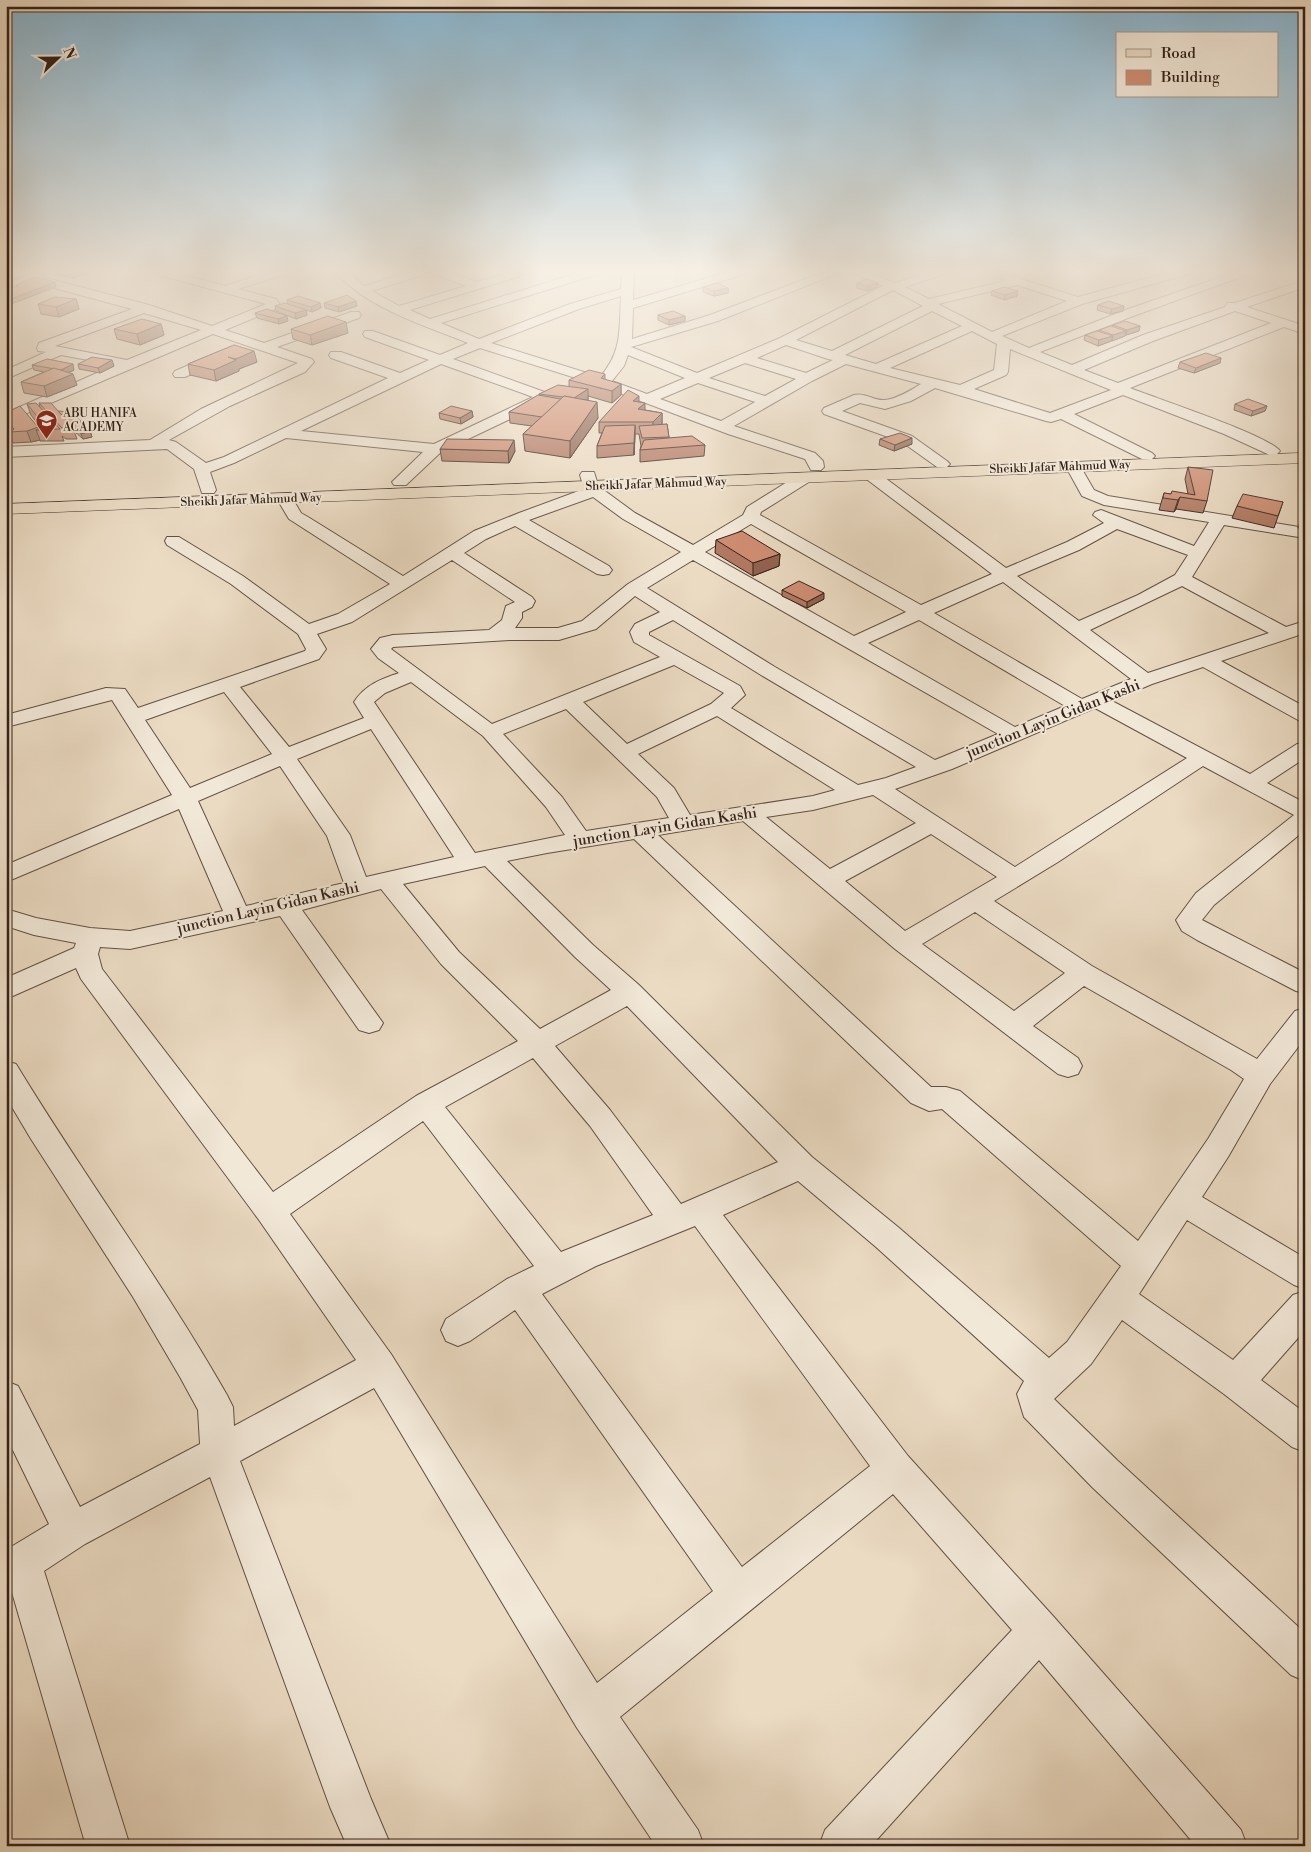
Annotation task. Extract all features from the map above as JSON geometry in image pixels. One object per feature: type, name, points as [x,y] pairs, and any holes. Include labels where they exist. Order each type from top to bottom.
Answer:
[{"type":"main road","name":"Sheikh Jafar Mahmud Way","points":[[6,509],[285,499],[942,464],[1305,450]]},
{"type":"main road","name":"Sheikh Jafar Mahmud Way","points":[[811,472],[872,475],[1305,458]]},
{"type":"main road","name":"Sheikh Jafar Mahmud Way","points":[[6,498],[400,482],[591,484]]},
{"type":"street","points":[[6,376],[44,358]]},
{"type":"street","points":[[96,358],[129,364]]},
{"type":"street","points":[[6,418],[142,358]]},
{"type":"street","points":[[180,374],[213,358]]},
{"type":"street","points":[[154,444],[208,410],[306,365],[307,362],[297,358]]},
{"type":"street","points":[[346,358],[400,378]]},
{"type":"street","points":[[435,358],[545,397]]},
{"type":"street","points":[[202,470],[229,460],[443,358]]},
{"type":"street","points":[[527,358],[603,382],[722,427],[810,456],[815,461],[811,472],[753,510],[751,517],[634,588],[600,618],[589,625],[566,632],[495,634],[393,641],[384,644],[381,649],[385,654],[490,732],[554,802],[580,840]]},
{"type":"street","points":[[603,382],[617,366],[620,358]]},
{"type":"street","points":[[651,358],[697,378],[766,402]]},
{"type":"street","points":[[646,399],[743,358]]},
{"type":"street","points":[[745,358],[807,378]]},
{"type":"street","points":[[722,427],[837,358]]},
{"type":"street","points":[[839,358],[877,370],[961,390],[1051,418],[1199,358]]},
{"type":"street","points":[[877,370],[902,358]]},
{"type":"street","points":[[961,390],[1001,372],[1000,358]]},
{"type":"street","points":[[1044,358],[1244,435],[1272,451]]},
{"type":"street","points":[[1072,370],[1099,358]]},
{"type":"street","points":[[6,360],[28,366]]},
{"type":"street","points":[[400,482],[421,460],[436,449],[586,377]]},
{"type":"street","points":[[934,383],[906,398],[885,405],[859,398],[829,411],[907,440],[942,464]]},
{"type":"street","points":[[1064,414],[1147,456]]},
{"type":"street","points":[[285,434],[436,449]]},
{"type":"street","points":[[6,452],[154,444],[171,445],[202,470],[208,490]]},
{"type":"street","points":[[1074,467],[1088,493],[1094,497],[1219,520],[1305,533]]},
{"type":"street","points":[[872,475],[1145,680]]},
{"type":"street","points":[[306,631],[345,618],[480,536],[591,484],[629,516],[1012,734]]},
{"type":"street","points":[[1094,497],[1092,503],[1094,510],[1116,523],[1198,553]]},
{"type":"street","points":[[285,499],[295,516],[403,584]]},
{"type":"street","points":[[751,517],[1088,704],[1201,758],[1305,812]]},
{"type":"street","points":[[516,520],[603,570]]},
{"type":"street","points":[[1077,629],[1144,599],[1182,579],[1219,520]]},
{"type":"street","points":[[853,643],[1073,546],[1116,523]]},
{"type":"street","points":[[133,717],[312,654],[316,649],[306,631],[237,580],[172,541]]},
{"type":"street","points":[[452,553],[526,601],[513,610],[514,618],[511,623],[495,634]]},
{"type":"street","points":[[1182,579],[1297,632]]},
{"type":"street","points":[[634,588],[768,671],[932,768]]},
{"type":"street","points":[[624,753],[718,708],[735,695],[733,690],[641,638],[639,632],[642,628],[673,613]]},
{"type":"street","name":"junction Layin Gidan Kashi","points":[[6,917],[87,946],[130,940],[238,917],[386,880],[480,860],[580,840],[813,803],[865,790],[932,768],[1145,680],[1297,632]]},
{"type":"street","points":[[490,732],[676,657]]},
{"type":"street","points":[[1205,660],[1305,716]]},
{"type":"street","points":[[414,674],[366,696],[364,702],[480,860],[630,992],[801,1166],[887,1237],[1048,1380]]},
{"type":"street","points":[[228,684],[285,756],[338,835],[358,887]]},
{"type":"street","points":[[6,721],[112,693],[120,695],[185,798],[238,917]]},
{"type":"street","points":[[569,700],[666,793],[684,824]]},
{"type":"street","points":[[718,708],[865,790],[932,824],[1015,878]]},
{"type":"street","points":[[6,874],[285,756],[376,720]]},
{"type":"street","points":[[1251,783],[1305,749]]},
{"type":"street","points":[[904,943],[1050,858],[1201,758]]},
{"type":"street","points":[[748,814],[904,943],[1068,1066]]},
{"type":"street","points":[[1305,818],[1205,899],[1188,920],[1191,925],[1206,934],[1305,984]]},
{"type":"street","points":[[828,880],[932,824]]},
{"type":"street","points":[[640,831],[921,1095],[927,1100],[934,1101],[942,1098],[950,1099],[1142,1264]]},
{"type":"street","points":[[386,880],[450,958],[536,1042],[600,1118],[688,1215],[895,1468],[1225,1846]]},
{"type":"street","points":[[976,901],[1083,973],[1241,1062],[1260,1076]]},
{"type":"street","points":[[286,906],[369,1022]]},
{"type":"street","points":[[6,989],[87,946],[90,972],[270,1211],[379,1365],[592,1713],[682,1846]]},
{"type":"street","points":[[1014,1026],[1083,973]]},
{"type":"street","points":[[270,1211],[426,1104],[630,992]]},
{"type":"street","points":[[1305,1018],[1260,1076],[1218,1148],[1183,1202],[1079,1353],[1034,1394],[1036,1405],[1105,1474],[1305,1661]]},
{"type":"street","points":[[6,1072],[41,1131],[144,1287],[215,1407],[219,1452],[352,1807],[369,1846]]},
{"type":"street","points":[[426,1104],[558,1270]]},
{"type":"street","points":[[458,1330],[519,1290],[585,1256],[688,1215],[801,1166]]},
{"type":"street","points":[[1183,1202],[1305,1275]]},
{"type":"street","points":[[519,1290],[739,1595]]},
{"type":"street","points":[[1118,1298],[1236,1382],[1305,1435]]},
{"type":"street","points":[[1236,1382],[1305,1306]]},
{"type":"street","points":[[108,1846],[14,1567],[72,1531],[379,1365]]},
{"type":"street","points":[[6,1398],[72,1531]]},
{"type":"street","points":[[592,1713],[895,1468]]},
{"type":"street","points":[[841,1846],[1038,1630]]},
{"type":"building","points":[[89,358],[112,360],[98,368],[78,364]]},
{"type":"building","points":[[201,358],[236,360],[214,370],[188,364]]},
{"type":"building","points":[[1190,358],[1220,358],[1196,368],[1180,362]]},
{"type":"building","points":[[47,359],[73,364],[61,370],[32,365]]},
{"type":"building","points":[[54,368],[73,374],[44,386],[21,382]]},
{"type":"building","points":[[589,370],[605,374],[601,378],[621,384],[612,391],[569,380]]},
{"type":"building","points":[[558,385],[588,389],[574,398],[539,394]]},
{"type":"building","points":[[628,390],[639,396],[633,401],[645,403],[638,409],[662,413],[653,422],[599,422]]},
{"type":"building","points":[[538,395],[561,399],[542,417],[509,412]]},
{"type":"building","points":[[564,396],[597,402],[570,441],[523,434]]},
{"type":"building","points":[[1248,399],[1267,406],[1253,411],[1235,404]]},
{"type":"building","points":[[36,403],[60,429],[36,430],[45,426],[27,404]]},
{"type":"building","points":[[39,403],[51,403],[73,428],[62,428]]},
{"type":"building","points":[[20,406],[38,427],[27,431],[9,432],[14,429],[6,420],[6,413]]},
{"type":"building","points":[[451,406],[472,411],[460,418],[439,413]]},
{"type":"building","points":[[58,411],[72,412],[90,431],[81,434]]},
{"type":"building","points":[[667,424],[669,437],[642,438],[639,426]]},
{"type":"building","points":[[635,425],[634,443],[597,446],[605,426]]},
{"type":"building","points":[[900,433],[912,438],[895,445],[880,439]]},
{"type":"building","points":[[692,436],[705,445],[640,450],[644,440]]},
{"type":"building","points":[[447,439],[514,440],[508,451],[440,449]]},
{"type":"building","points":[[1188,467],[1213,470],[1207,501],[1180,497],[1178,500],[1163,498],[1164,493],[1171,494],[1172,491],[1195,495]]},
{"type":"building","points":[[1243,494],[1283,502],[1278,516],[1237,506]]},
{"type":"building","points":[[742,531],[780,554],[753,563],[716,540]]},
{"type":"building","points":[[799,581],[824,593],[807,602],[782,590]]},
{"type":"place","name":"ABU HANIFA ACADEMY","points":[[47,439]]}]
